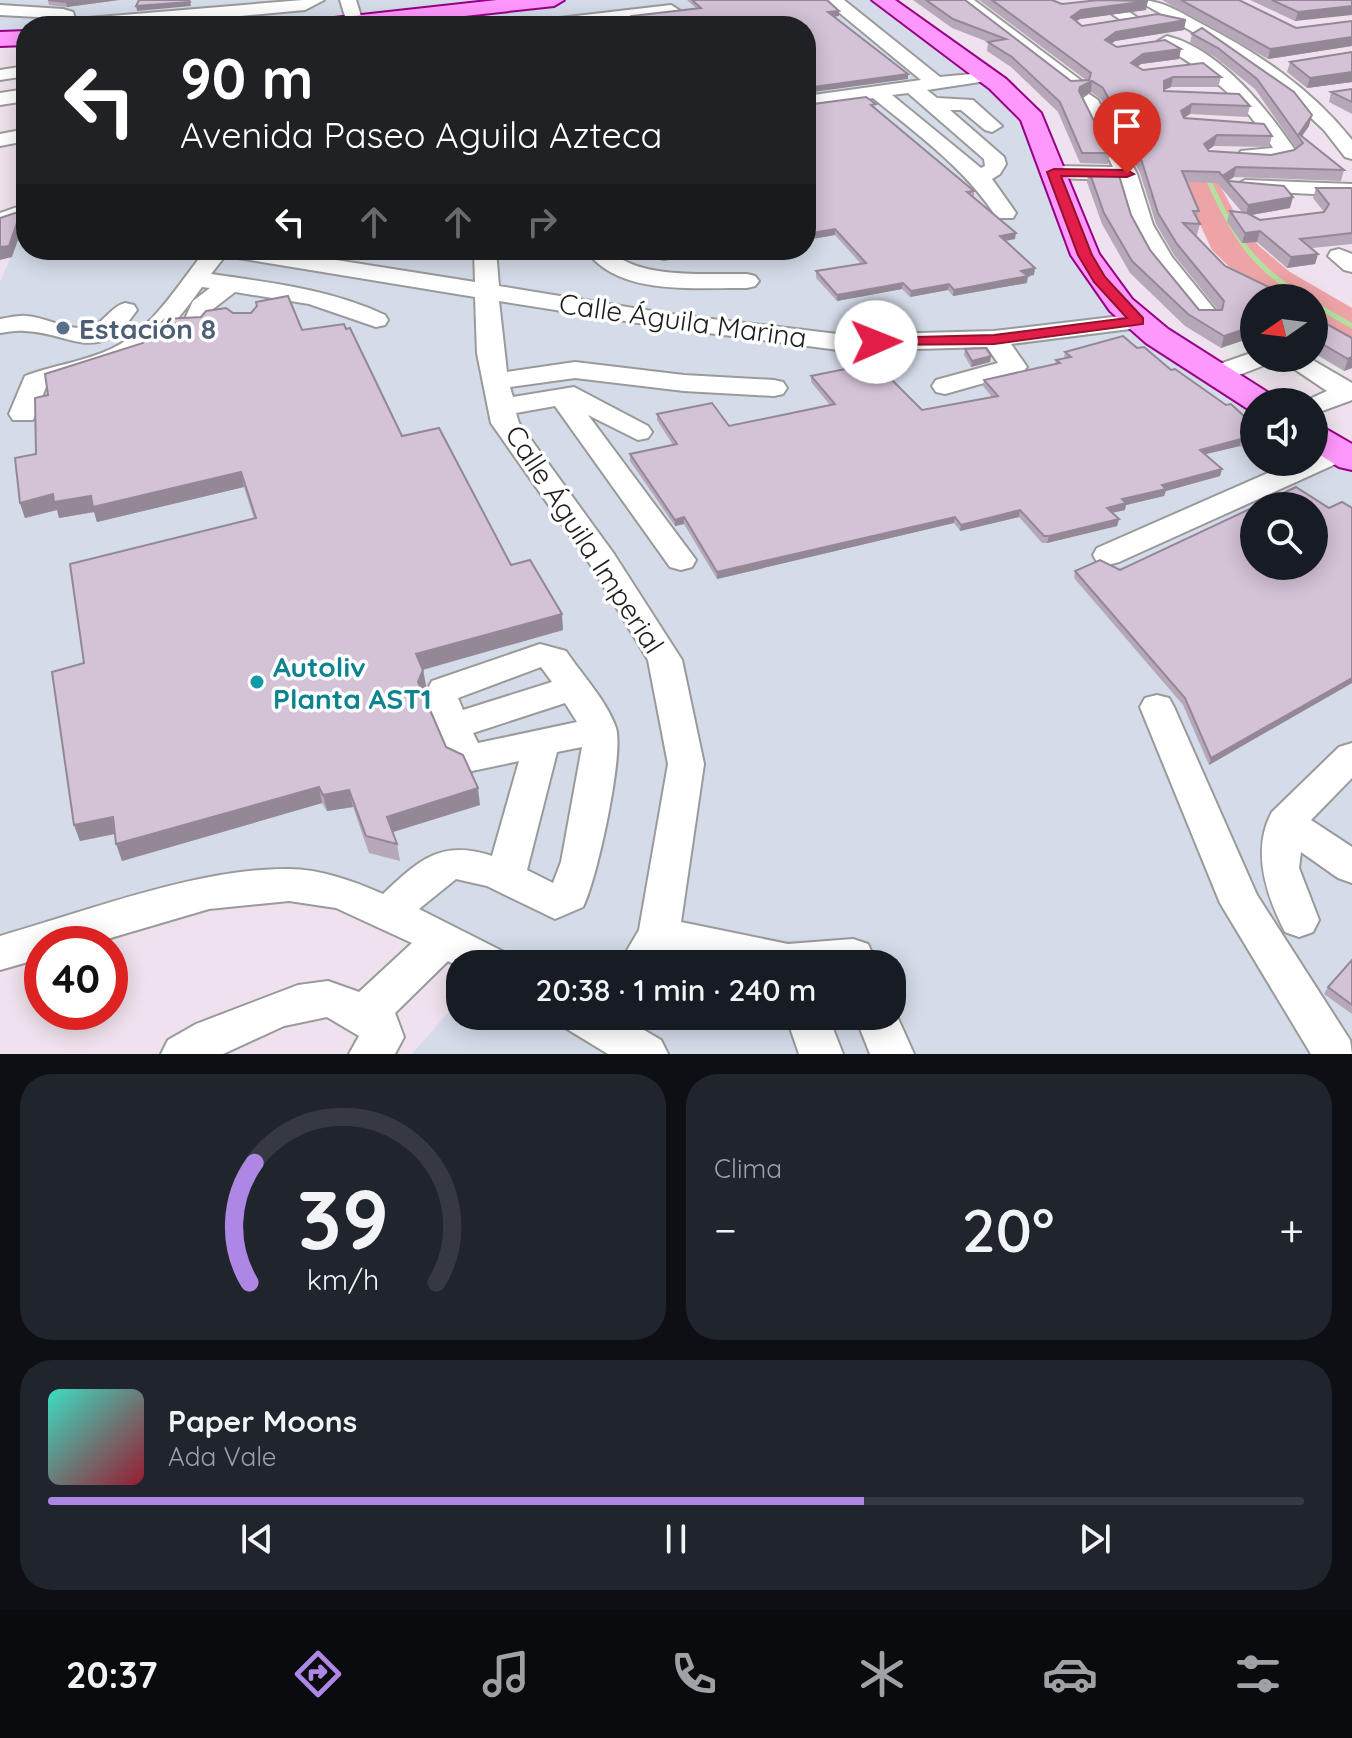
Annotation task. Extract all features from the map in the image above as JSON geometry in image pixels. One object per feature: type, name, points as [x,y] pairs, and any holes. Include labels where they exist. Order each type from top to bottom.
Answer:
[{"type":"main road","points":[[421,16],[554,0]]},
{"type":"main road","points":[[882,0],[987,76],[1032,118],[1085,255],[1099,279],[1138,321],[1240,389]]},
{"type":"street","points":[[200,16],[305,5],[316,0]]},
{"type":"street","points":[[964,0],[1084,92],[1127,174],[1142,225],[1162,260],[1207,315]]},
{"type":"street","points":[[1145,0],[1275,65],[1315,96],[1345,133],[1352,153]]},
{"type":"street","points":[[1095,1],[1133,20]]},
{"type":"street","points":[[836,2],[936,83]]},
{"type":"street","points":[[0,10],[67,16]]},
{"type":"street","points":[[640,16],[671,10]]},
{"type":"street","points":[[1107,23],[1172,14]]},
{"type":"street","points":[[1188,23],[1220,19]]},
{"type":"street","points":[[1208,34],[1161,42],[1208,64],[1231,79],[1287,153],[1278,156],[1226,155]]},
{"type":"street","points":[[1181,67],[1208,64]]},
{"type":"street","points":[[816,101],[987,76]]},
{"type":"street","points":[[912,87],[994,157],[996,164],[993,170],[979,178]]},
{"type":"street","points":[[877,92],[979,178],[1001,200],[1005,213]]},
{"type":"street","points":[[1217,95],[1246,95]]},
{"type":"street","points":[[932,104],[966,104],[992,126]]},
{"type":"street","points":[[1238,125],[1269,126]]},
{"type":"street","points":[[1054,172],[1127,174]]},
{"type":"street","points":[[1235,186],[1352,190]]},
{"type":"street","points":[[1288,188],[1313,212]]},
{"type":"street","points":[[23,414],[34,382],[117,356],[135,346],[210,260]]},
{"type":"street","name":"Calle Águila Marina","points":[[294,260],[670,321],[846,343],[994,339],[1138,321]]},
{"type":"street","name":"Calle Águila Imperial","points":[[486,260],[490,353],[505,423],[603,561],[665,660],[686,764],[669,882],[649,949]]},
{"type":"street","points":[[605,260],[620,270],[652,276],[747,281]]},
{"type":"street","points":[[196,279],[223,290],[350,306],[376,320]]},
{"type":"street","points":[[223,290],[238,312]]},
{"type":"street","points":[[195,323],[202,306],[223,290]]},
{"type":"street","points":[[0,326],[26,323],[76,336],[91,335],[105,330],[125,310]]},
{"type":"street","points":[[945,386],[1014,367],[994,339]]},
{"type":"street","points":[[1217,374],[1240,366]]},
{"type":"street","points":[[499,394],[575,370],[684,383],[774,388]]},
{"type":"street","points":[[1315,372],[1350,392]]},
{"type":"street","points":[[1328,401],[1350,392]]},
{"type":"street","points":[[499,394],[580,397],[638,432]]},
{"type":"street","points":[[561,396],[681,560]]},
{"type":"street","points":[[1108,555],[1335,449]]},
{"type":"street","points":[[388,914],[447,865],[478,866],[555,903],[569,896],[580,862],[601,749],[599,730],[554,659],[540,655],[444,690],[440,697],[464,753],[472,758],[599,730]]},
{"type":"street","points":[[1157,707],[1240,903],[1335,1054]]},
{"type":"street","points":[[505,879],[542,742]]},
{"type":"street","points":[[1299,920],[1280,868],[1285,822],[1352,756]]},
{"type":"street","points":[[1285,822],[1352,867]]},
{"type":"street","points":[[0,953],[209,893],[289,885],[341,893],[464,950]]},
{"type":"street","points":[[183,1054],[199,1043],[306,999],[329,999],[366,1035],[404,980],[443,938]]},
{"type":"street","points":[[612,1030],[646,1054]]},
{"type":"street","points":[[812,1030],[821,1054]]},
{"type":"street","points":[[882,1030],[892,1054]]},
{"type":"shaded area","points":[[0,0],[881,0],[1029,116],[1098,276],[1240,391],[1240,476],[1328,476],[1328,443],[1352,458],[1352,1054],[412,1054],[446,1015],[446,1030],[906,1030],[906,950],[454,950],[289,885],[115,926],[24,926],[24,947],[0,953],[0,282],[16,243],[16,260],[816,260],[816,16],[16,16],[16,44],[0,45]]},
{"type":"shaded area","points":[[1032,0],[1180,112],[1237,217],[1259,246],[1290,272],[1311,284],[1249,284],[1244,281],[1212,250],[1197,218]]},
{"type":"shaded area","points":[[1328,294],[1352,308],[1352,344],[1328,329]]},
{"type":"shaded area","points":[[1240,342],[1240,361],[1221,348]]},
{"type":"shaded area","points":[[1328,361],[1344,371],[1305,384],[1286,372],[1328,372]]},
{"type":"shaded area","points":[[1257,372],[1286,372],[1266,378]]},
{"type":"building","points":[[139,0],[189,0],[190,2],[136,6]]},
{"type":"building","points":[[692,0],[827,0],[839,11],[828,12],[908,74],[816,87],[816,16],[632,16],[701,8]]},
{"type":"building","points":[[926,0],[965,0],[1071,81],[1089,80],[1091,73],[992,0],[1052,0],[1062,4],[1099,0],[1148,1],[1081,10],[1071,17],[1082,26],[1158,14],[1186,20],[1116,32],[1105,40],[1117,47],[1165,40],[1181,49],[1143,54],[1131,63],[1143,70],[1203,63],[1221,77],[1173,77],[1164,81],[1164,91],[1239,94],[1250,106],[1192,104],[1181,111],[1184,118],[1264,124],[1272,136],[1217,135],[1204,144],[1209,151],[1271,155],[1294,150],[1303,143],[1257,79],[1218,48],[1192,34],[1202,28],[1294,92],[1312,115],[1299,134],[1344,170],[1236,167],[1224,175],[1229,181],[1284,186],[1293,197],[1248,205],[1219,172],[1182,171],[1199,211],[1193,211],[1200,224],[1183,223],[1225,266],[1262,284],[1240,284],[1240,331],[1224,336],[1188,314],[1132,261],[1104,213],[1089,171],[1118,172],[1131,215],[1150,250],[1199,310],[1222,310],[1224,301],[1177,244],[1158,213],[1142,162],[1103,88],[1092,81],[1080,87],[1079,91],[1110,153],[1082,153],[1060,102],[1012,57],[988,42],[1006,39],[953,19]]},
{"type":"building","points":[[1181,0],[1239,0],[1296,28],[1352,21],[1352,37],[1270,49]]},
{"type":"building","points":[[1272,0],[1352,0],[1352,6],[1298,12]]},
{"type":"building","points":[[1352,52],[1352,72],[1310,78],[1290,62]]},
{"type":"building","points":[[1352,89],[1352,102],[1331,92]]},
{"type":"building","points":[[866,97],[876,104],[871,105],[974,191],[967,192],[1016,233],[1000,236],[1035,268],[1021,271],[1028,276],[954,290],[949,284],[911,291],[903,283],[837,295],[816,271],[866,263],[835,229],[816,232],[816,104]]},
{"type":"building","points":[[1316,188],[1352,188],[1352,233],[1300,239],[1318,254],[1291,257],[1260,231],[1245,233],[1230,211],[1247,213],[1260,220],[1324,212],[1329,204]]},
{"type":"building","points":[[16,213],[16,226],[9,246],[0,247],[0,218]]},
{"type":"building","name":"Autoliv Planta AST1","points":[[288,296],[302,330],[344,324],[346,329],[350,328],[402,436],[439,428],[511,565],[530,560],[562,614],[416,654],[423,670],[418,682],[446,747],[463,755],[478,788],[387,817],[397,844],[366,836],[349,790],[323,795],[319,787],[116,844],[113,817],[74,825],[52,672],[84,663],[70,564],[256,518],[241,472],[93,507],[91,496],[54,502],[53,494],[20,503],[15,458],[36,454],[35,398],[48,395],[45,374],[143,343],[165,319],[201,317],[206,311],[226,308],[233,313],[251,313],[257,306],[256,302]]},
{"type":"building","points":[[1328,325],[1352,338],[1352,357],[1348,359],[1328,347]]},
{"type":"building","points":[[1123,336],[1137,348],[1144,347],[1171,370],[1175,369],[1226,405],[1231,404],[1240,412],[1240,439],[1200,450],[1222,469],[1162,485],[1166,489],[1122,499],[1126,503],[1107,508],[1119,519],[1049,536],[1044,536],[1020,510],[961,525],[955,517],[717,572],[684,517],[675,520],[630,454],[677,444],[657,414],[712,403],[729,426],[835,404],[811,376],[875,363],[922,410],[998,396],[984,380],[1060,363],[1056,360],[1071,357],[1065,352]]},
{"type":"building","points":[[986,348],[991,356],[972,361],[965,349]]},
{"type":"building","points":[[1296,487],[1304,492],[1285,492]]},
{"type":"building","points":[[1342,502],[1352,508],[1352,678],[1211,758],[1185,698],[1075,571],[1100,560],[1120,570],[1240,514],[1240,580],[1328,580],[1328,507]]},
{"type":"building","points":[[1352,960],[1352,1005],[1328,987]]},
{"type":"waterway","points":[[1207,177],[1245,246],[1284,284]]},
{"type":"waterway","points":[[1328,312],[1352,326]]},
{"type":"place","name":"Estación 8","points":[[63,328]]},
{"type":"place","name":"Autoliv Planta AST1","points":[[257,682]]},
{"type":"route","points":[[876,342],[994,339],[1138,321],[1099,279],[1085,255],[1054,172],[1127,174]]}]
